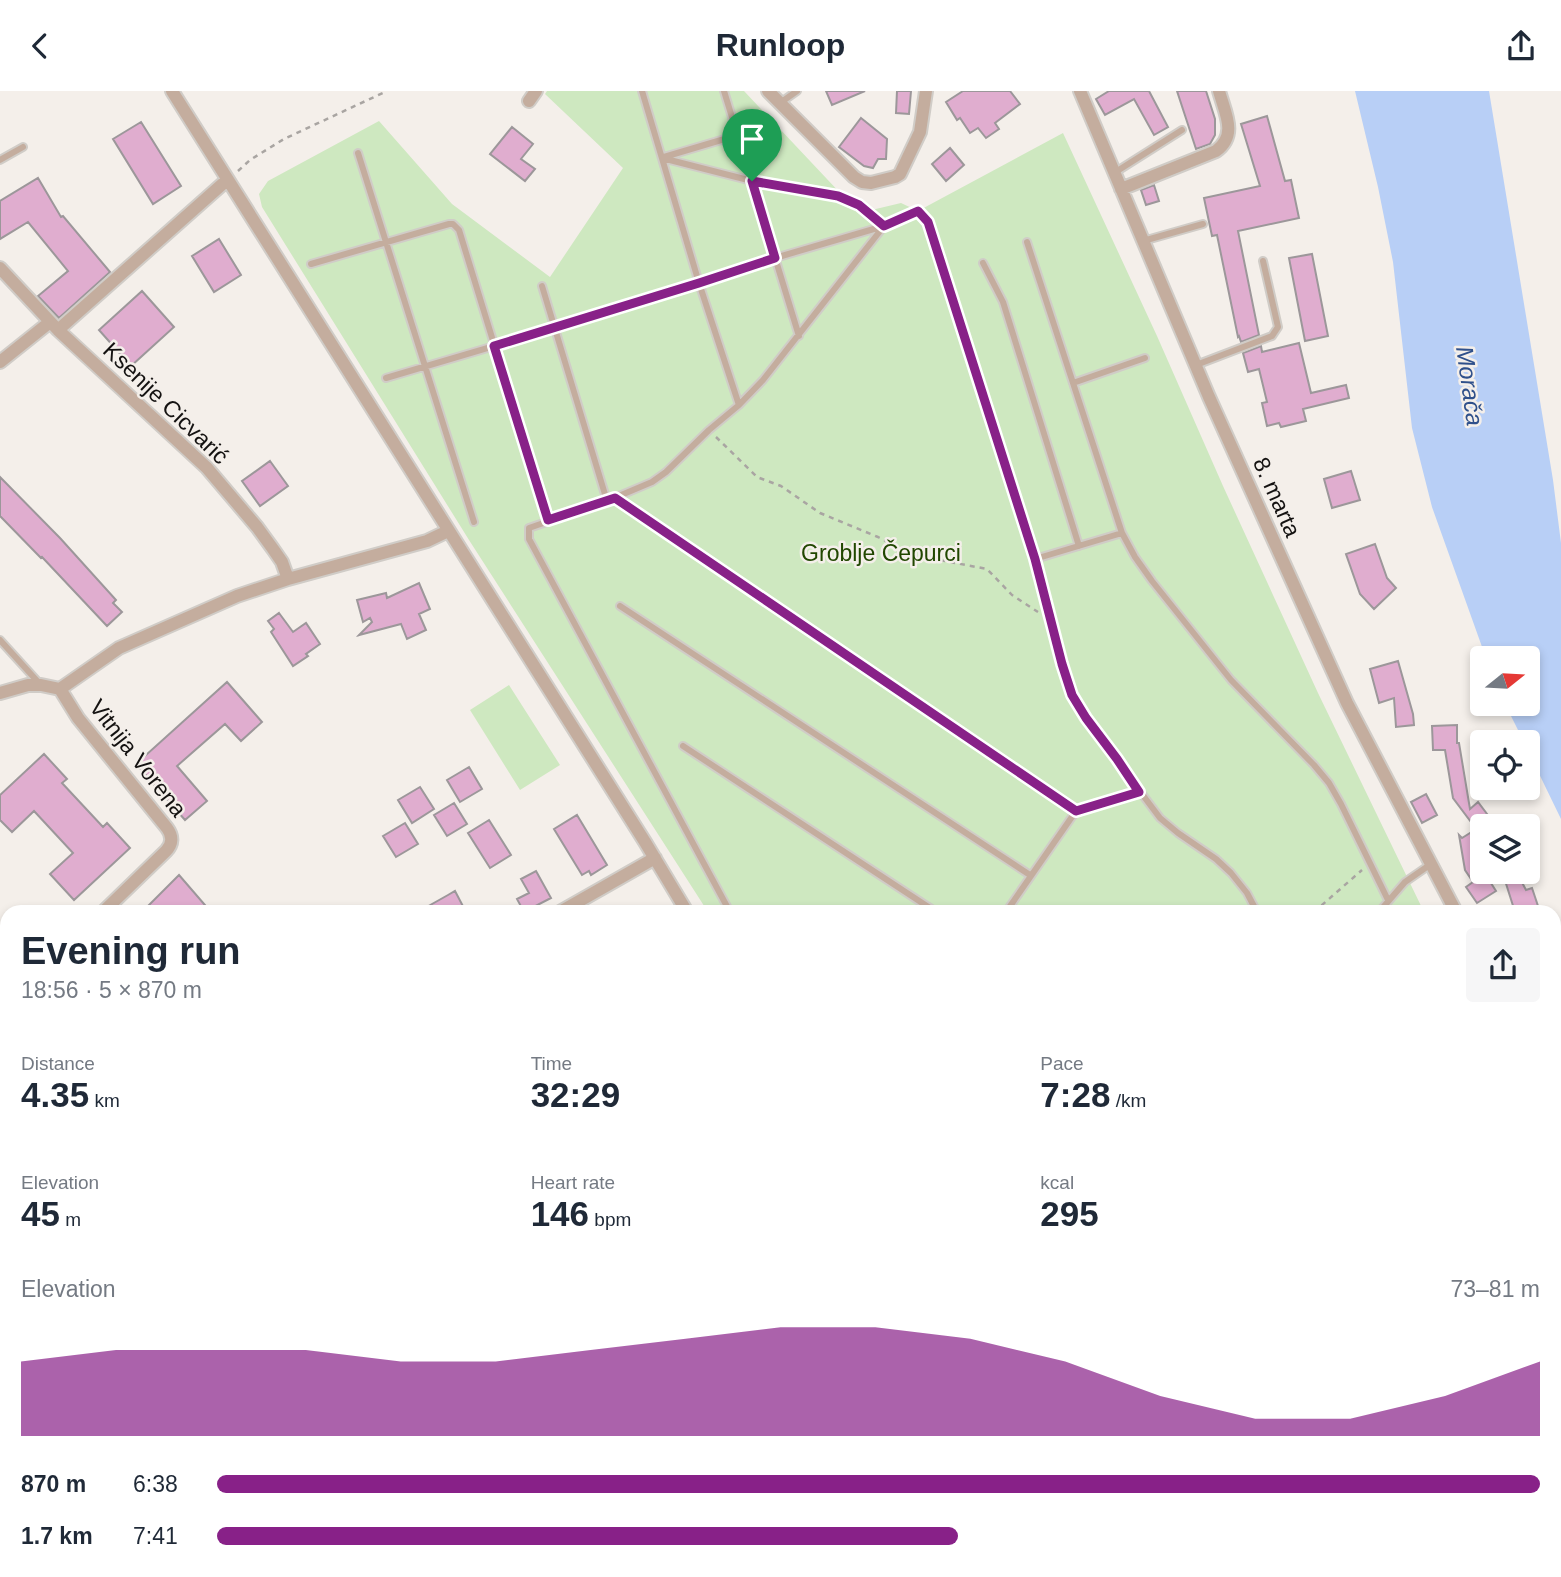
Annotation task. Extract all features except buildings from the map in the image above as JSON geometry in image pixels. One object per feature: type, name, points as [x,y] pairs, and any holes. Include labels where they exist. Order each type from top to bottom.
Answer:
[{"type":"street","points":[[172,91],[683,905]]},
{"type":"street","points":[[768,91],[854,177],[871,183],[895,177],[905,166],[920,132],[926,91]]},
{"type":"street","points":[[1121,190],[1216,151],[1224,145],[1229,135],[1228,122],[1219,91]]},
{"type":"street","name":"8. marta","points":[[1085,93],[1114,173],[1196,365],[1347,703],[1452,905]]},
{"type":"street","points":[[0,362],[54,326],[227,180]]},
{"type":"street","name":"Ksenije Cicvarić","points":[[0,268],[54,326],[207,468],[257,527],[282,562],[288,579]]},
{"type":"street","points":[[0,693],[29,685],[60,688],[119,648],[237,596],[426,541],[448,531]]},
{"type":"street","name":"Vitnija Vorena","points":[[60,688],[78,718],[171,836],[169,848],[110,905]]},
{"type":"street","points":[[572,905],[655,858]]},
{"type":"lane","points":[[642,91],[699,283],[739,405]]},
{"type":"lane","points":[[724,91],[799,336]]},
{"type":"lane","points":[[780,103],[797,91]]},
{"type":"lane","points":[[662,158],[766,124]]},
{"type":"lane","points":[[1114,173],[1182,130]]},
{"type":"lane","points":[[0,160],[23,147]]},
{"type":"lane","points":[[358,153],[474,522]]},
{"type":"lane","points":[[662,158],[752,181],[838,196],[859,205],[884,226]]},
{"type":"lane","points":[[386,378],[884,226],[918,211],[928,222],[1035,559],[1072,695],[1160,818],[1216,859],[1231,873],[1253,905]]},
{"type":"lane","points":[[311,264],[449,223],[456,226],[548,520]]},
{"type":"lane","points":[[1143,241],[1203,224]]},
{"type":"lane","points":[[726,905],[528,539],[529,528],[615,498],[652,482],[666,472],[763,380],[884,226]]},
{"type":"lane","points":[[1027,242],[1122,533],[1135,557],[1231,680],[1329,783],[1342,804],[1388,901]]},
{"type":"lane","points":[[1196,365],[1272,336],[1278,327],[1263,261]]},
{"type":"lane","points":[[983,263],[1003,302],[1079,546]]},
{"type":"lane","points":[[542,286],[607,501]]},
{"type":"lane","points":[[1073,383],[1145,358]]},
{"type":"lane","points":[[615,498],[1076,811]]},
{"type":"lane","points":[[1035,559],[1122,533]]},
{"type":"lane","points":[[620,606],[1030,876]]},
{"type":"lane","points":[[0,640],[41,685]]},
{"type":"lane","points":[[683,746],[925,905]]},
{"type":"lane","points":[[1011,905],[1076,811],[1139,792]]},
{"type":"lane","points":[[1385,905],[1405,882],[1431,864]]},
{"type":"path","points":[[227,180],[250,160],[284,139],[387,91]]},
{"type":"path","points":[[709,430],[757,477],[781,487],[820,513],[905,551],[987,569],[1012,595],[1051,619]]},
{"type":"path","points":[[1322,905],[1370,863]]},
{"type":"green space","name":"Groblje Čepurci","points":[[547,91],[744,91],[859,213],[901,203],[918,211],[1063,133],[1318,693],[1421,905],[704,905],[469,540],[262,207],[259,194],[268,181],[379,121],[452,204],[550,277],[623,168],[545,94]]},
{"type":"green space","points":[[509,685],[560,765],[520,790],[470,710]]},
{"type":"water","name":"Morača","points":[[1355,91],[1489,91],[1561,543],[1561,819],[1540,776],[1540,730],[1518,730],[1511,716],[1540,716],[1540,646],[1482,646],[1432,507],[1412,428],[1393,262]]},
{"type":"route","points":[[752,181],[848,199],[884,226],[918,211],[928,222],[1035,559],[1072,695],[1139,792],[1076,811],[615,498],[548,520],[494,346],[775,258],[752,181]]}]
